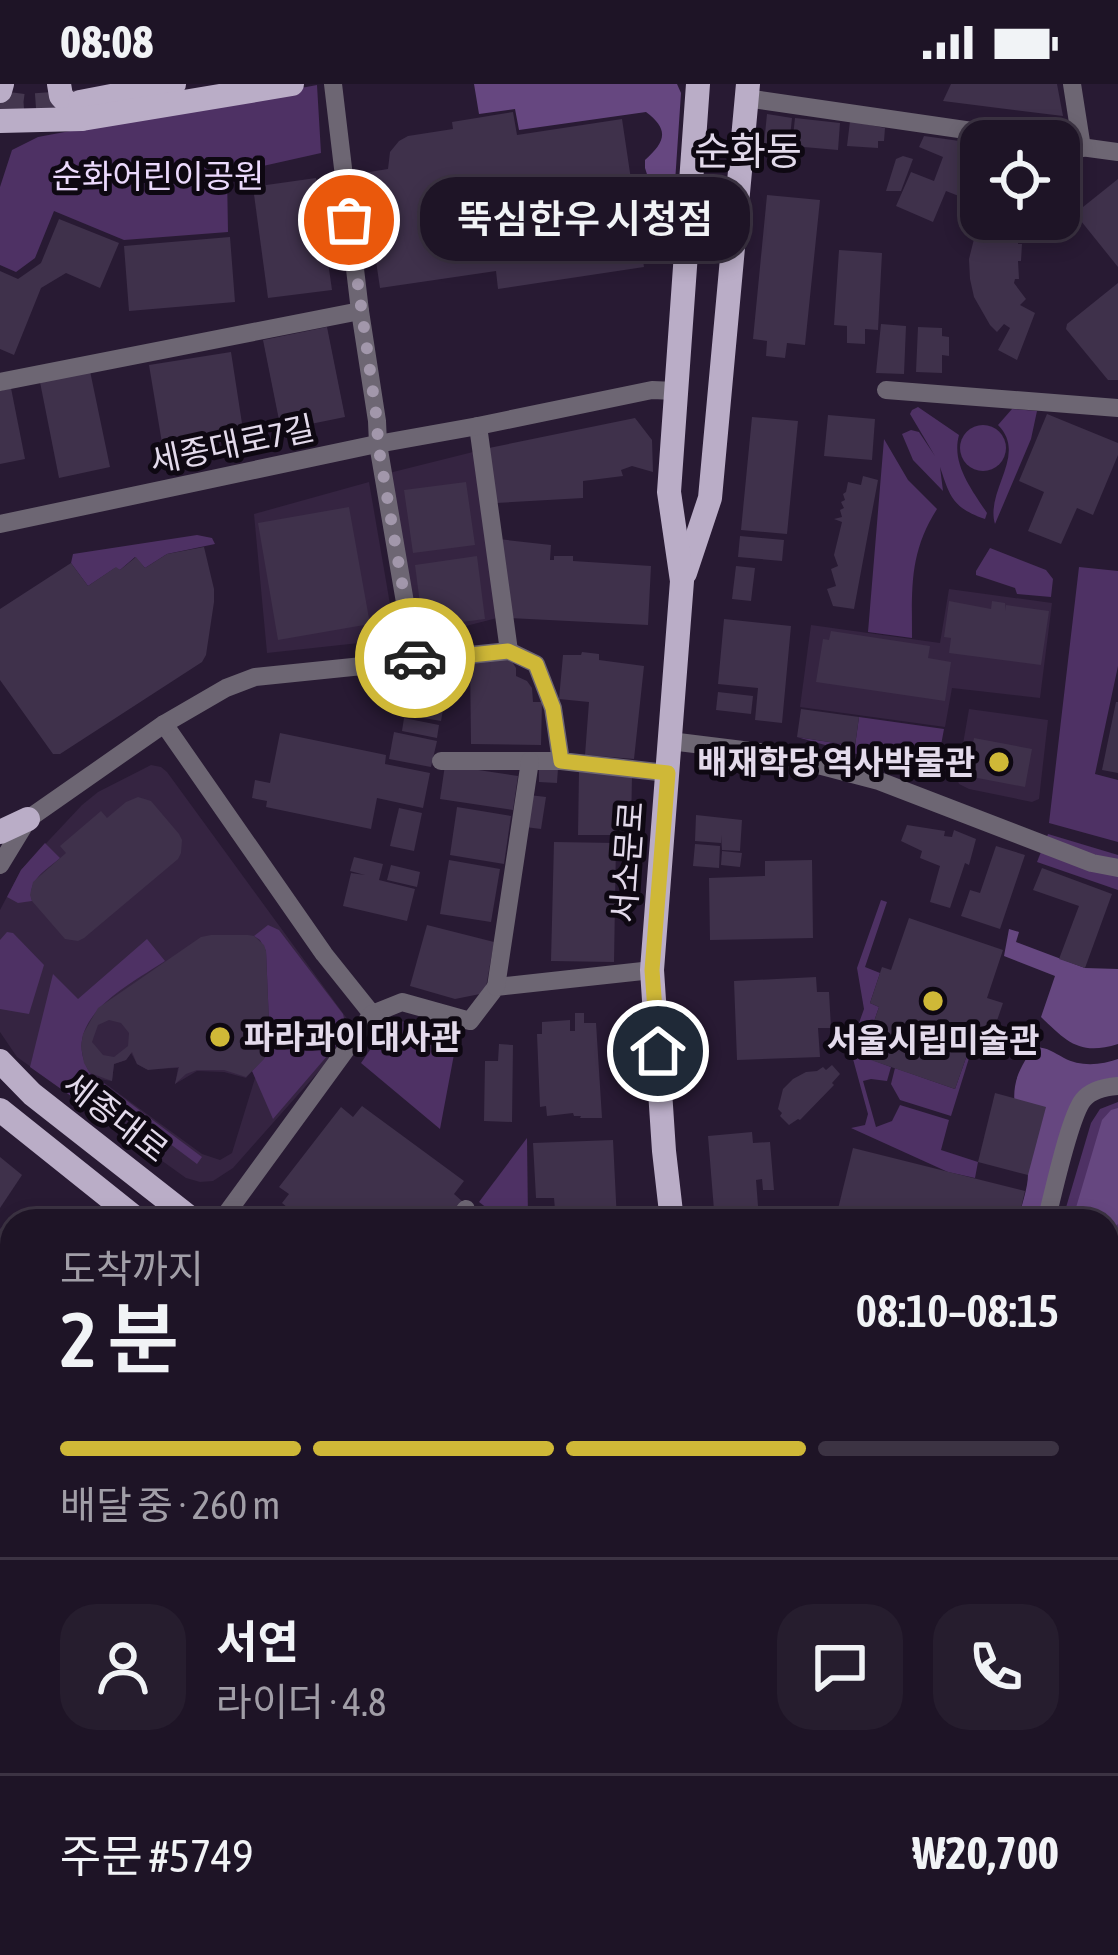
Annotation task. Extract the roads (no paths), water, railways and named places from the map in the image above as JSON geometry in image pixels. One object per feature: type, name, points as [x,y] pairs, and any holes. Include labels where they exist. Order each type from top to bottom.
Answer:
[{"type":"main road","points":[[59,84],[61,96],[81,110]]},
{"type":"main road","points":[[81,110],[174,84]]},
{"type":"main road","points":[[0,121],[292,84]]},
{"type":"main road","name":"서소문로","points":[[671,1209],[652,970],[682,580],[669,492],[698,84]]},
{"type":"main road","name":"서소문로","points":[[682,580],[710,498],[747,91]]},
{"type":"main road","points":[[0,832],[28,819]]},
{"type":"main road","name":"세종대로","points":[[0,1061],[32,1094],[179,1209]]},
{"type":"main road","name":"세종대로","points":[[0,1110],[124,1209]]},
{"type":"main road","points":[[54,1155],[47,1128],[56,1123],[72,1125]]},
{"type":"street","points":[[333,84],[378,444],[415,661]]},
{"type":"street","points":[[1072,84],[1082,148],[1118,152]]},
{"type":"street","points":[[747,91],[960,127]]},
{"type":"street","points":[[0,382],[360,311]]},
{"type":"street","name":"세종대로7길","points":[[0,524],[652,390],[676,391]]},
{"type":"street","points":[[886,390],[1118,408]]},
{"type":"street","points":[[478,426],[508,651]]},
{"type":"street","points":[[0,865],[28,819],[164,724],[255,677],[508,651],[536,664],[553,708],[561,761]]},
{"type":"street","points":[[164,724],[324,955],[372,1014]]},
{"type":"street","points":[[670,741],[776,754],[879,781],[1092,863],[1118,868]]},
{"type":"street","points":[[441,761],[561,761],[668,773]]},
{"type":"street","points":[[230,1209],[372,1014],[402,1003],[470,1021],[496,987],[530,761]]},
{"type":"street","points":[[496,987],[652,970]]},
{"type":"street","points":[[1049,1209],[1082,1101],[1105,1087],[1118,1086]]},
{"type":"tunnel","points":[[0,103],[80,102]]},
{"type":"place","name":"뚝심한우 시청점","points":[[349,220]]},
{"type":"place","name":"배재학당 역사박물관","points":[[999,762]]},
{"type":"place","name":"서울시립미술관","points":[[933,1001]]},
{"type":"place","name":"파라과이 대사관","points":[[220,1037]]},
{"type":"district","name":"순화동","points":[[748,151]]},
{"type":"park label","name":"순화어린이공원","points":[[158,176]]}]
